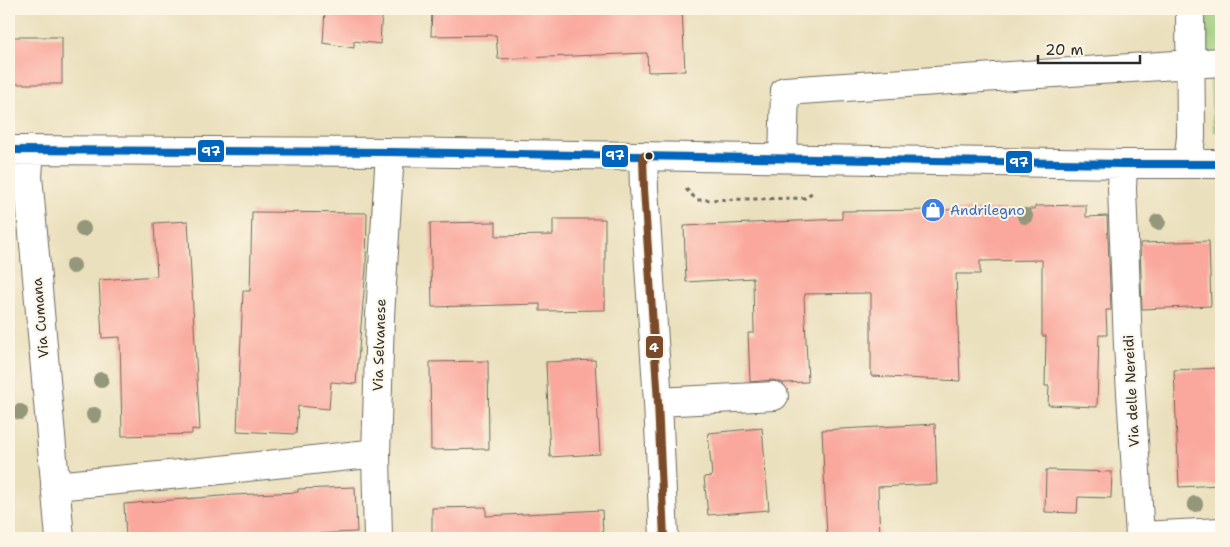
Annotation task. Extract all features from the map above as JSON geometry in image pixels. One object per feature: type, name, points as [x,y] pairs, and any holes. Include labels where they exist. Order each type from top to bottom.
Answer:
[{"type":"street","points":[[1188,163],[1191,137],[1190,9]]},
{"type":"street","points":[[783,158],[785,92],[1221,62]]},
{"type":"street","points":[[19,150],[390,152],[1221,164]]},
{"type":"street","name":"Via Cumana","points":[[19,150],[28,176],[60,538]]},
{"type":"street","name":"Via Selvanese","points":[[378,538],[376,455],[380,316],[390,152]]},
{"type":"street","points":[[643,156],[664,538]]},
{"type":"street","name":"Via delle Nereidi","points":[[1123,164],[1122,189],[1128,345],[1139,537],[1221,532]]},
{"type":"street","points":[[658,402],[774,396]]},
{"type":"street","points":[[55,486],[368,454],[376,455]]},
{"type":"green space","points":[[1205,9],[1221,9],[1221,132],[1214,131]]},
{"type":"building","points":[[325,9],[382,9],[380,44],[354,41],[354,48],[323,43]]},
{"type":"building","points":[[432,9],[682,9],[685,71],[648,72],[647,53],[498,59],[496,35],[431,36]]},
{"type":"building","points":[[9,37],[62,37],[62,84],[9,84]]},
{"type":"building","points":[[1086,205],[1086,217],[1107,216],[1111,310],[1106,310],[1107,335],[1099,335],[1097,407],[1048,405],[1049,386],[1045,386],[1046,336],[1042,336],[1042,260],[980,261],[980,274],[956,274],[960,381],[871,376],[871,293],[805,294],[808,382],[783,383],[773,380],[750,382],[748,333],[754,333],[753,278],[686,282],[684,226],[842,219],[842,211],[1035,209],[1035,206]]},
{"type":"building","points":[[252,212],[367,213],[366,268],[356,384],[331,382],[329,409],[298,406],[296,434],[237,431],[243,291],[250,291]]},
{"type":"building","points":[[553,219],[605,219],[605,310],[540,311],[540,304],[432,307],[430,223],[496,222],[496,236],[553,235]]},
{"type":"building","points":[[188,221],[200,430],[192,429],[192,434],[122,436],[120,337],[102,338],[99,280],[157,276],[154,223]]},
{"type":"building","points":[[1209,241],[1211,306],[1142,309],[1140,243]]},
{"type":"building","points":[[595,360],[600,454],[550,457],[546,362]]},
{"type":"building","points":[[488,361],[489,449],[431,450],[430,362]]},
{"type":"building","points":[[1219,368],[1221,485],[1179,487],[1174,370]]},
{"type":"building","points":[[935,424],[937,484],[878,487],[880,538],[827,538],[822,430]]},
{"type":"building","points":[[762,428],[769,510],[708,515],[704,477],[712,476],[708,433]]},
{"type":"building","points":[[1046,470],[1112,472],[1111,498],[1078,497],[1077,513],[1045,512]]},
{"type":"building","points":[[355,487],[357,532],[287,535],[287,538],[126,538],[124,504],[298,492],[298,489]]},
{"type":"building","points":[[486,507],[486,516],[602,510],[603,538],[432,538],[432,508]]},
{"type":"transit line","name":"97","points":[[9,150],[390,152],[1221,164]]},
{"type":"transit line","name":"4","points":[[643,156],[664,538]]},
{"type":"place","name":"Andrilegno","points":[[933,210]]}]
